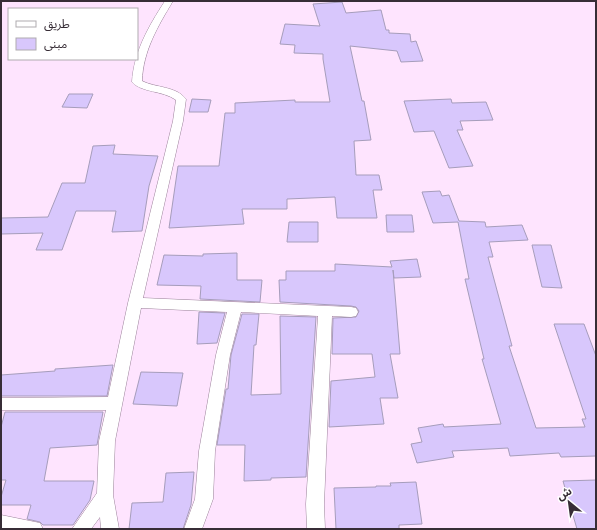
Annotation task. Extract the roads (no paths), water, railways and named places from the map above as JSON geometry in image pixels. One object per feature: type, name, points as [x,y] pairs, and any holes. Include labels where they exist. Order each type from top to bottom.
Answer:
[{"type":"street","points":[[110,529],[105,495],[107,441],[135,302],[178,121],[181,99],[174,94],[160,89],[149,88],[137,82],[137,73],[145,44],[169,1]]},
{"type":"street","points":[[135,302],[351,312]]},
{"type":"street","points":[[193,529],[204,499],[207,451],[223,355],[235,307]]},
{"type":"street","points":[[316,529],[315,504],[325,311]]},
{"type":"street","points":[[1,404],[114,403]]},
{"type":"street","points":[[81,529],[105,495]]},
{"type":"street","points":[[1,524],[34,529]]}]
